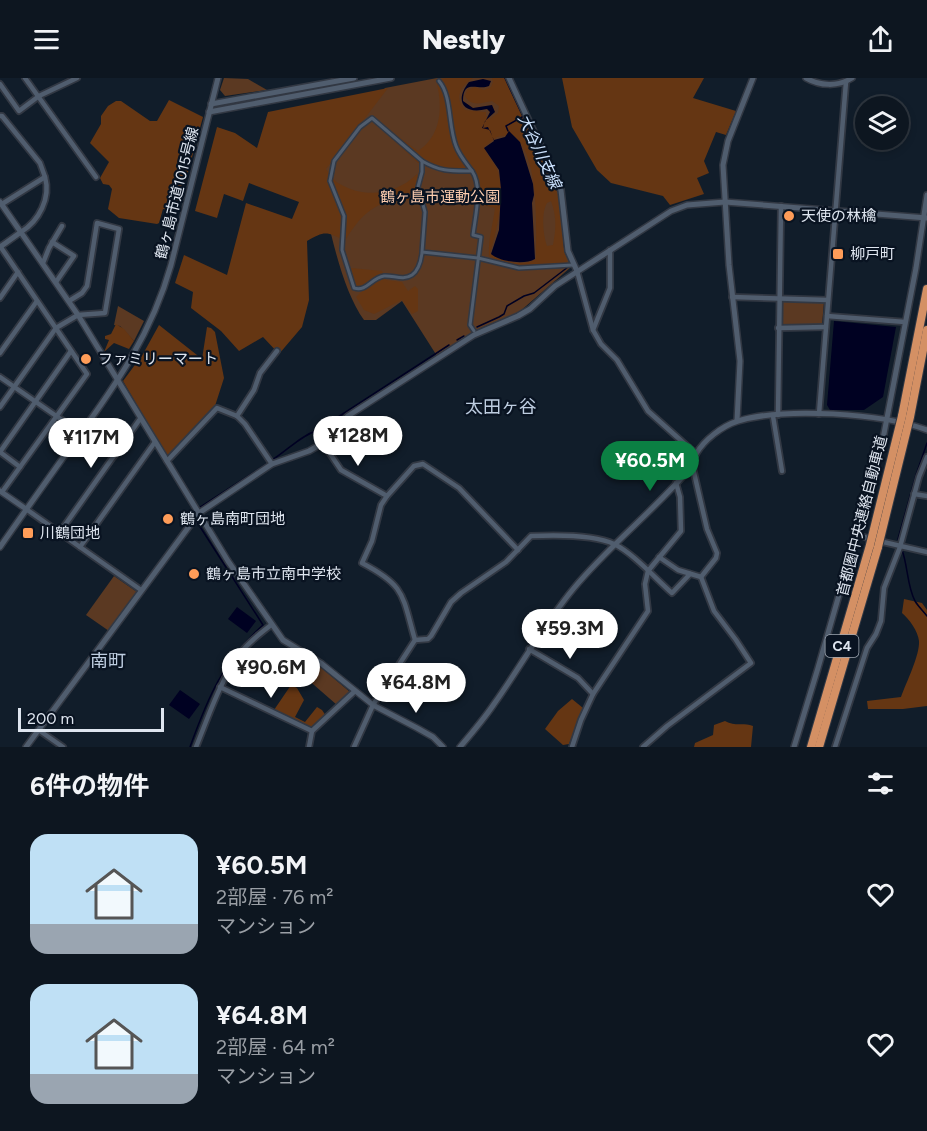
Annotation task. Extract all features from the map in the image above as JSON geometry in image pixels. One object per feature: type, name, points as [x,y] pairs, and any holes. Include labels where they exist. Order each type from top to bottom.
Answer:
[{"type":"highway","name":"首都圏中央連絡自動車道","points":[[906,417],[927,289]]},
{"type":"highway","name":"首都圏中央連絡自動車道","points":[[819,747],[874,546],[927,330]]},
{"type":"highway","name":"首都圏中央連絡自動車道","points":[[811,747],[874,546]]},
{"type":"street","points":[[25,78],[96,177]]},
{"type":"street","points":[[0,84],[19,111],[39,96],[77,78]]},
{"type":"street","points":[[209,112],[218,78]]},
{"type":"street","points":[[211,104],[354,78]]},
{"type":"street","name":"鶴ヶ島市道1015号線","points":[[0,547],[118,381],[141,343],[165,287],[209,112],[391,78]]},
{"type":"street","points":[[509,78],[561,190],[568,251],[577,271],[593,330],[601,344],[617,360],[648,411],[696,454]]},
{"type":"street","points":[[737,421],[740,361],[732,297],[723,165],[724,152],[753,78]]},
{"type":"street","points":[[806,78],[821,84],[849,80],[819,414]]},
{"type":"street","points":[[440,81],[447,94],[451,130],[456,147],[476,176],[473,235],[481,237],[470,325],[474,331]]},
{"type":"street","points":[[0,116],[36,157],[45,177],[46,200],[33,222],[0,247],[87,374],[1,491],[141,590]]},
{"type":"street","points":[[422,161],[418,187],[425,212],[422,252],[418,268],[413,274],[403,278],[383,276],[365,288],[359,290],[354,288],[342,250],[344,216],[330,181],[334,161],[360,127],[372,118],[434,169],[472,171]]},
{"type":"street","points":[[45,177],[1,203],[78,315],[155,442],[196,517],[271,625],[283,640],[322,664],[373,705],[417,728],[443,747]]},
{"type":"street","points":[[794,747],[881,449],[926,218],[927,195]]},
{"type":"street","points":[[26,747],[196,517],[272,464],[309,451],[323,443],[348,416],[474,335],[530,309],[555,286],[671,211],[687,205],[725,202],[926,218]]},
{"type":"street","points":[[781,206],[775,415],[782,471]]},
{"type":"street","points":[[0,406],[56,328],[78,315],[105,313],[119,229],[97,223],[87,286],[82,293],[69,301]]},
{"type":"street","points":[[43,263],[62,226]]},
{"type":"street","points":[[52,242],[74,256],[56,282]]},
{"type":"street","points":[[593,330],[610,288],[610,250]]},
{"type":"street","points":[[422,252],[478,258],[519,268],[573,265]]},
{"type":"street","points":[[0,298],[18,272]]},
{"type":"street","points":[[732,297],[828,300]]},
{"type":"street","points":[[0,353],[37,301]]},
{"type":"street","points":[[827,316],[906,322]]},
{"type":"street","points":[[778,327],[826,327]]},
{"type":"street","points":[[20,467],[0,452],[71,351]]},
{"type":"street","points":[[237,416],[254,390],[260,372],[278,351]]},
{"type":"street","points":[[0,377],[114,456]]},
{"type":"street","points":[[166,461],[217,408],[237,416],[245,424],[272,464]]},
{"type":"street","points":[[460,747],[494,705],[529,649],[573,589],[614,544],[676,483],[693,464],[696,454],[706,441],[737,421],[775,415],[819,414],[886,418],[927,430]]},
{"type":"street","points":[[60,532],[140,418]]},
{"type":"street","points":[[80,547],[155,442]]},
{"type":"street","points":[[323,443],[341,471],[387,496]]},
{"type":"street","points":[[835,747],[867,648],[881,621],[884,588],[900,547],[914,494],[927,457]]},
{"type":"street","points":[[354,747],[373,705],[415,640],[399,588],[387,577],[362,563],[372,541],[381,505],[387,496],[414,466],[423,464],[459,488],[518,550]]},
{"type":"street","points":[[693,464],[707,529],[717,553],[716,558],[701,577]]},
{"type":"street","points":[[572,747],[581,720],[594,694],[648,611],[645,584],[648,571],[681,531],[680,497],[676,483]]},
{"type":"street","points":[[914,494],[927,496]]},
{"type":"street","points":[[415,640],[428,639],[451,602],[506,562],[531,536],[555,535],[594,539],[614,544],[672,593],[690,574]]},
{"type":"street","points":[[857,535],[927,552]]},
{"type":"street","points":[[659,557],[678,570],[701,577]]},
{"type":"street","points":[[643,747],[667,726],[751,663],[714,611],[701,577]]},
{"type":"street","points":[[196,747],[220,687],[240,653],[271,625]]},
{"type":"street","points":[[529,649],[578,678],[594,694]]},
{"type":"street","points":[[220,687],[312,731]]},
{"type":"street","points":[[309,747],[312,731],[355,691]]},
{"type":"street","points":[[40,731],[62,747]]},
{"type":"green space","points":[[224,78],[248,79],[267,90],[225,96],[220,90]]},
{"type":"green space","name":"鶴ヶ島市運動公園","points":[[437,78],[507,78],[562,195],[571,267],[518,313],[481,328],[437,356],[402,301],[376,320],[364,320],[355,306],[341,269],[317,172],[385,88]]},
{"type":"green space","points":[[782,301],[824,302],[822,325],[781,325]]},
{"type":"green space","points":[[118,306],[144,321],[134,341],[120,326],[114,325]]},
{"type":"green space","points":[[114,576],[137,592],[109,631],[86,615]]},
{"type":"green space","points":[[312,660],[350,692],[337,705],[306,678],[302,681],[296,676]]},
{"type":"shaded area","points":[[473,78],[460,93],[462,106],[465,110],[486,112],[486,116],[490,119],[498,113],[499,106],[492,101],[470,102],[465,96],[467,90],[475,87],[484,90],[491,87],[492,78],[504,78],[559,197],[567,263],[517,264],[507,263],[489,256],[495,208],[479,204],[478,177],[474,170],[450,170],[438,168],[428,162],[418,163],[391,138],[396,135],[418,151],[432,137],[440,110],[436,80]],"holes":[[[512,134],[528,157],[536,210],[536,259],[525,263],[506,261],[490,253],[497,224],[501,191],[497,168],[484,147],[497,137]],[[551,201],[555,218],[555,234],[553,245],[547,246],[543,218],[545,207]]]},
{"type":"shaded area","points":[[562,78],[704,78],[693,98],[736,111],[726,135],[716,132],[704,161],[709,173],[697,178],[704,194],[670,205],[663,196],[611,183],[597,170],[572,127]]},
{"type":"shaded area","points":[[388,88],[326,169],[338,183],[369,193],[399,187],[417,174],[413,199],[385,203],[371,210],[359,221],[345,241],[334,235],[326,234],[318,235],[307,241],[309,300],[302,327],[279,354],[263,337],[239,351],[221,331],[191,308],[193,292],[175,283],[184,255],[227,275],[246,203],[292,219],[299,202],[249,183],[243,201],[224,194],[217,218],[195,211],[217,127],[235,133],[257,148],[268,112]]},
{"type":"shaded area","points":[[169,100],[203,117],[177,212],[163,209],[157,224],[119,218],[108,209],[112,189],[109,185],[103,184],[100,178],[109,162],[90,143],[101,124],[101,116],[108,106],[121,101],[150,121],[157,121]]},
{"type":"shaded area","points":[[351,268],[382,271],[386,280],[402,282],[408,291],[415,286],[418,289],[418,311],[412,314],[402,300],[374,314],[364,310],[356,297],[363,290],[354,285]]},
{"type":"shaded area","points":[[116,324],[124,329],[134,341],[129,349],[114,343],[104,352],[109,340],[105,339],[105,336],[111,334]]},
{"type":"shaded area","points":[[159,325],[202,359],[207,327],[211,328],[215,332],[224,378],[215,406],[167,457],[123,381],[143,354]]},
{"type":"shaded area","points":[[904,599],[922,603],[927,610],[927,706],[868,709],[867,701],[901,697],[915,661],[919,641],[913,625],[902,613]]},
{"type":"shaded area","points":[[291,685],[297,688],[304,700],[295,717],[305,722],[317,707],[326,716],[312,730],[274,710]]},
{"type":"shaded area","points":[[572,699],[583,708],[569,744],[563,745],[545,729],[558,711]]},
{"type":"shaded area","points":[[725,721],[753,726],[751,747],[694,747],[695,743],[713,735],[714,725]]},
{"type":"water","points":[[483,79],[491,81],[489,86],[468,87],[463,101],[473,108],[492,105],[495,112],[486,120],[490,112],[487,109],[472,110],[463,105],[462,100],[464,89],[469,82]]},
{"type":"water","points":[[509,131],[520,142],[533,184],[535,259],[531,261],[506,261],[491,254],[499,230],[501,189],[499,170],[484,148],[494,141],[492,136],[494,140],[505,137]]},
{"type":"water","points":[[834,321],[896,327],[883,397],[864,410],[830,410],[827,405]]},
{"type":"water","points":[[237,607],[256,621],[247,633],[228,619]]},
{"type":"water","points":[[180,690],[200,704],[189,719],[169,705]]},
{"type":"waterway","name":"大谷川支線","points":[[505,78],[558,191]]},
{"type":"waterway","points":[[508,131],[506,126],[522,117]]},
{"type":"waterway","name":"大谷川支線","points":[[563,229],[565,251],[570,262]]},
{"type":"waterway","points":[[477,327],[504,314],[507,306],[534,293],[568,267]]},
{"type":"waterway","points":[[457,340],[464,336]]},
{"type":"waterway","name":"大谷川支線","points":[[272,460],[300,439],[318,430],[449,345]]},
{"type":"waterway","points":[[899,542],[916,475],[927,443]]},
{"type":"waterway","name":"大谷川支線","points":[[199,508],[268,463]]},
{"type":"waterway","name":"大谷川支線","points":[[194,518],[191,514],[196,511]]},
{"type":"waterway","name":"大谷川支線","points":[[190,747],[218,681],[237,652],[263,625],[197,522]]},
{"type":"waterway","points":[[902,550],[912,595],[927,616]]},
{"type":"place","name":"天使の林檎","points":[[789,216]]},
{"type":"place","name":"柳戸町","points":[[838,254]]},
{"type":"place","name":"ファミリーマート","points":[[86,359]]},
{"type":"place","name":"鶴ヶ島南町団地","points":[[168,519]]},
{"type":"place","name":"川鶴団地","points":[[28,533]]},
{"type":"place","name":"鶴ヶ島市立南中学校","points":[[194,574]]},
{"type":"district","name":"太田ヶ谷","points":[[501,407]]},
{"type":"district","name":"南町","points":[[108,661]]}]
